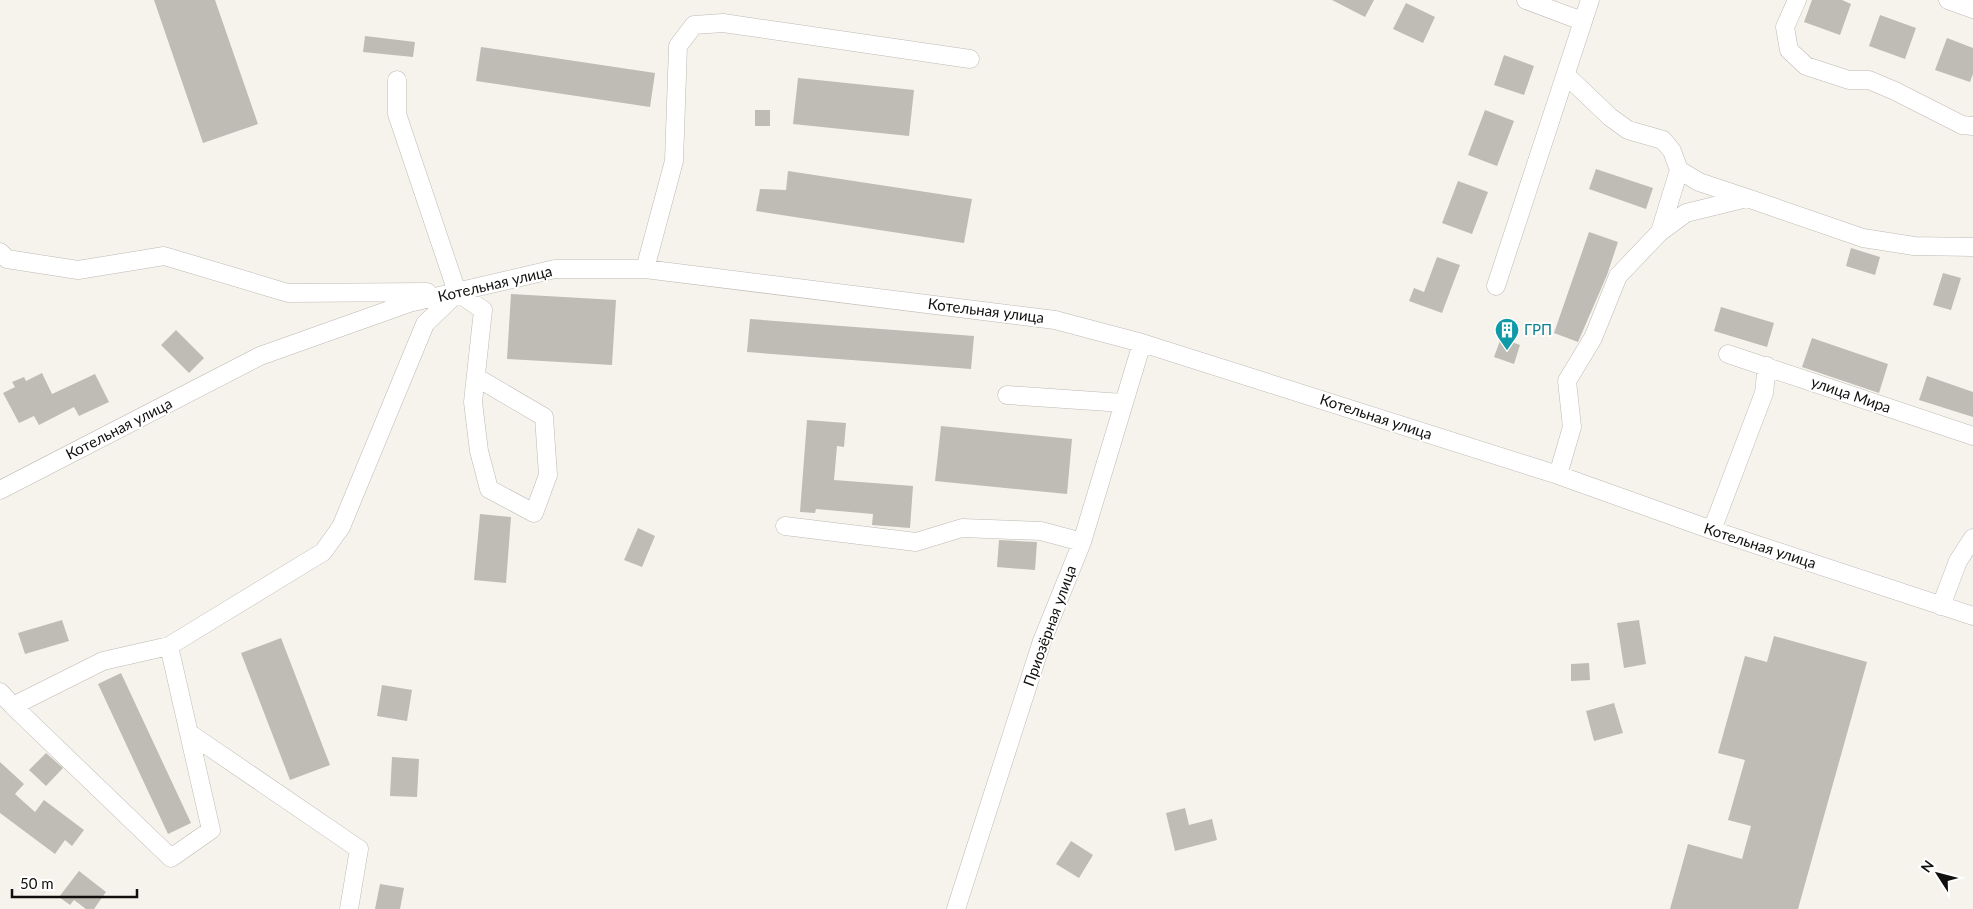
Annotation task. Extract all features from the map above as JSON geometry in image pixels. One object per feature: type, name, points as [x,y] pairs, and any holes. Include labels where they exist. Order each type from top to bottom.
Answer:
[{"type":"street","points":[[1526,0],[1582,21]]},
{"type":"street","points":[[1496,286],[1590,0]]},
{"type":"street","points":[[1797,0],[1785,28],[1789,50],[1806,66],[1849,80],[1869,80],[1962,125],[1973,126]]},
{"type":"street","points":[[1948,0],[1973,9]]},
{"type":"street","points":[[645,269],[674,162],[678,46],[694,25],[722,23],[970,59]]},
{"type":"street","points":[[1566,75],[1610,118],[1628,130],[1663,140],[1672,151],[1680,170],[1699,182],[1863,238],[1914,246],[1973,247]]},
{"type":"street","points":[[398,80],[397,114],[457,292]]},
{"type":"street","points":[[1660,232],[1680,170]]},
{"type":"street","points":[[1558,475],[1572,427],[1567,381],[1593,338],[1618,276],[1660,232],[1686,213],[1747,198]]},
{"type":"street","points":[[0,252],[6,259],[78,270],[164,256],[288,293],[457,292],[483,310],[473,402],[479,451],[489,489],[534,513],[548,475],[544,417],[476,378]]},
{"type":"street","name":"Котельная улица","points":[[0,490],[260,356],[409,303],[555,269],[645,269],[1055,320],[1142,343],[1558,475],[1712,530],[1973,616]]},
{"type":"street","points":[[12,706],[103,661],[169,646],[323,552],[341,527],[425,324],[457,292]]},
{"type":"street","name":"Приозёрная улица","points":[[956,909],[1042,641],[1082,542],[1142,343]]},
{"type":"street","name":"улица Мира","points":[[1728,354],[1973,436]]},
{"type":"street","points":[[1712,530],[1764,393],[1767,366]]},
{"type":"street","points":[[1007,395],[1123,403]]},
{"type":"street","points":[[785,526],[916,542],[962,528],[1040,531],[1082,542]]},
{"type":"street","points":[[1941,606],[1958,561],[1973,538]]},
{"type":"street","points":[[0,692],[12,706],[171,858],[211,830],[169,646]]},
{"type":"street","points":[[189,733],[359,848],[349,909]]},
{"type":"building","points":[[154,0],[215,0],[258,124],[203,143]]},
{"type":"building","points":[[1332,0],[1374,0],[1365,17]]},
{"type":"building","points":[[1812,0],[1842,0],[1851,4],[1840,35],[1804,22]]},
{"type":"building","points":[[1406,3],[1435,17],[1423,43],[1393,29]]},
{"type":"building","points":[[1880,15],[1916,28],[1905,59],[1869,46]]},
{"type":"building","points":[[365,36],[415,42],[413,57],[363,52]]},
{"type":"building","points":[[1947,38],[1973,48],[1973,74],[1970,82],[1935,70]]},
{"type":"building","points":[[481,47],[655,73],[650,107],[476,81]]},
{"type":"building","points":[[1504,55],[1534,66],[1524,95],[1494,85]]},
{"type":"building","points":[[798,78],[914,90],[909,136],[793,124]]},
{"type":"building","points":[[755,110],[770,110],[770,126],[755,126]]},
{"type":"building","points":[[1485,110],[1514,121],[1497,166],[1468,155]]},
{"type":"building","points":[[1596,169],[1653,188],[1646,209],[1589,189]]},
{"type":"building","points":[[788,171],[972,199],[964,243],[756,211],[760,189],[786,190]]},
{"type":"building","points":[[1458,181],[1488,192],[1472,234],[1442,223]]},
{"type":"building","points":[[1589,232],[1618,242],[1607,275],[1578,342],[1554,333]]},
{"type":"building","points":[[1851,248],[1880,257],[1875,275],[1846,266]]},
{"type":"building","points":[[1437,257],[1460,265],[1442,313],[1409,301],[1414,288],[1424,292]]},
{"type":"building","points":[[1943,273],[1961,278],[1951,310],[1933,305]]},
{"type":"building","points":[[511,294],[616,300],[612,365],[507,359]]},
{"type":"building","points":[[1721,307],[1774,323],[1767,347],[1714,331]]},
{"type":"building","points":[[750,319],[974,336],[971,369],[747,352]]},
{"type":"building","points":[[176,330],[204,358],[189,373],[161,345]]},
{"type":"building","name":"ГРП","points":[[1501,338],[1520,345],[1514,364],[1494,357]]},
{"type":"building","points":[[1812,338],[1888,364],[1879,393],[1802,367]]},
{"type":"building","points":[[42,373],[52,394],[95,374],[109,402],[79,416],[74,407],[39,425],[34,416],[19,423],[3,393],[15,387],[12,382],[24,377],[26,381]]},
{"type":"building","points":[[1927,376],[1973,392],[1973,417],[1919,400]]},
{"type":"building","points":[[807,420],[846,423],[844,447],[837,446],[834,480],[913,486],[910,528],[872,525],[873,514],[816,509],[815,513],[800,512]]},
{"type":"building","points":[[941,426],[1072,439],[1067,494],[935,481]]},
{"type":"building","points":[[480,514],[511,517],[506,583],[474,580]]},
{"type":"building","points":[[638,528],[655,536],[642,567],[624,560]]},
{"type":"building","points":[[999,540],[1037,542],[1035,570],[997,567]]},
{"type":"building","points":[[62,620],[69,641],[25,654],[18,633]]},
{"type":"building","points":[[1639,620],[1646,664],[1624,668],[1617,623]]},
{"type":"building","points":[[1774,636],[1867,662],[1798,909],[1670,909],[1688,844],[1742,859],[1751,826],[1728,820],[1745,760],[1718,753],[1745,656],[1767,662]]},
{"type":"building","points":[[281,638],[330,765],[290,780],[241,653]]},
{"type":"building","points":[[1589,663],[1590,680],[1571,681],[1571,664]]},
{"type":"building","points":[[121,673],[191,823],[168,834],[98,684]]},
{"type":"building","points":[[382,685],[412,690],[407,721],[377,716]]},
{"type":"building","points":[[1614,703],[1623,733],[1594,741],[1586,711]]},
{"type":"building","points":[[46,753],[63,768],[46,786],[29,770]]},
{"type":"building","points":[[392,757],[419,759],[417,797],[390,796]]},
{"type":"building","points":[[0,762],[24,784],[15,794],[35,812],[44,800],[84,830],[72,846],[65,840],[55,854],[0,813]]},
{"type":"building","points":[[1185,808],[1189,825],[1212,819],[1217,840],[1175,851],[1166,813]]},
{"type":"building","points":[[1071,841],[1093,855],[1079,878],[1056,864]]},
{"type":"building","points":[[79,871],[106,892],[94,909],[86,909],[74,900],[70,905],[59,897]]},
{"type":"building","points":[[380,884],[404,888],[400,909],[375,909]]},
{"type":"place","name":"ГРП","points":[[1507,351]]}]
